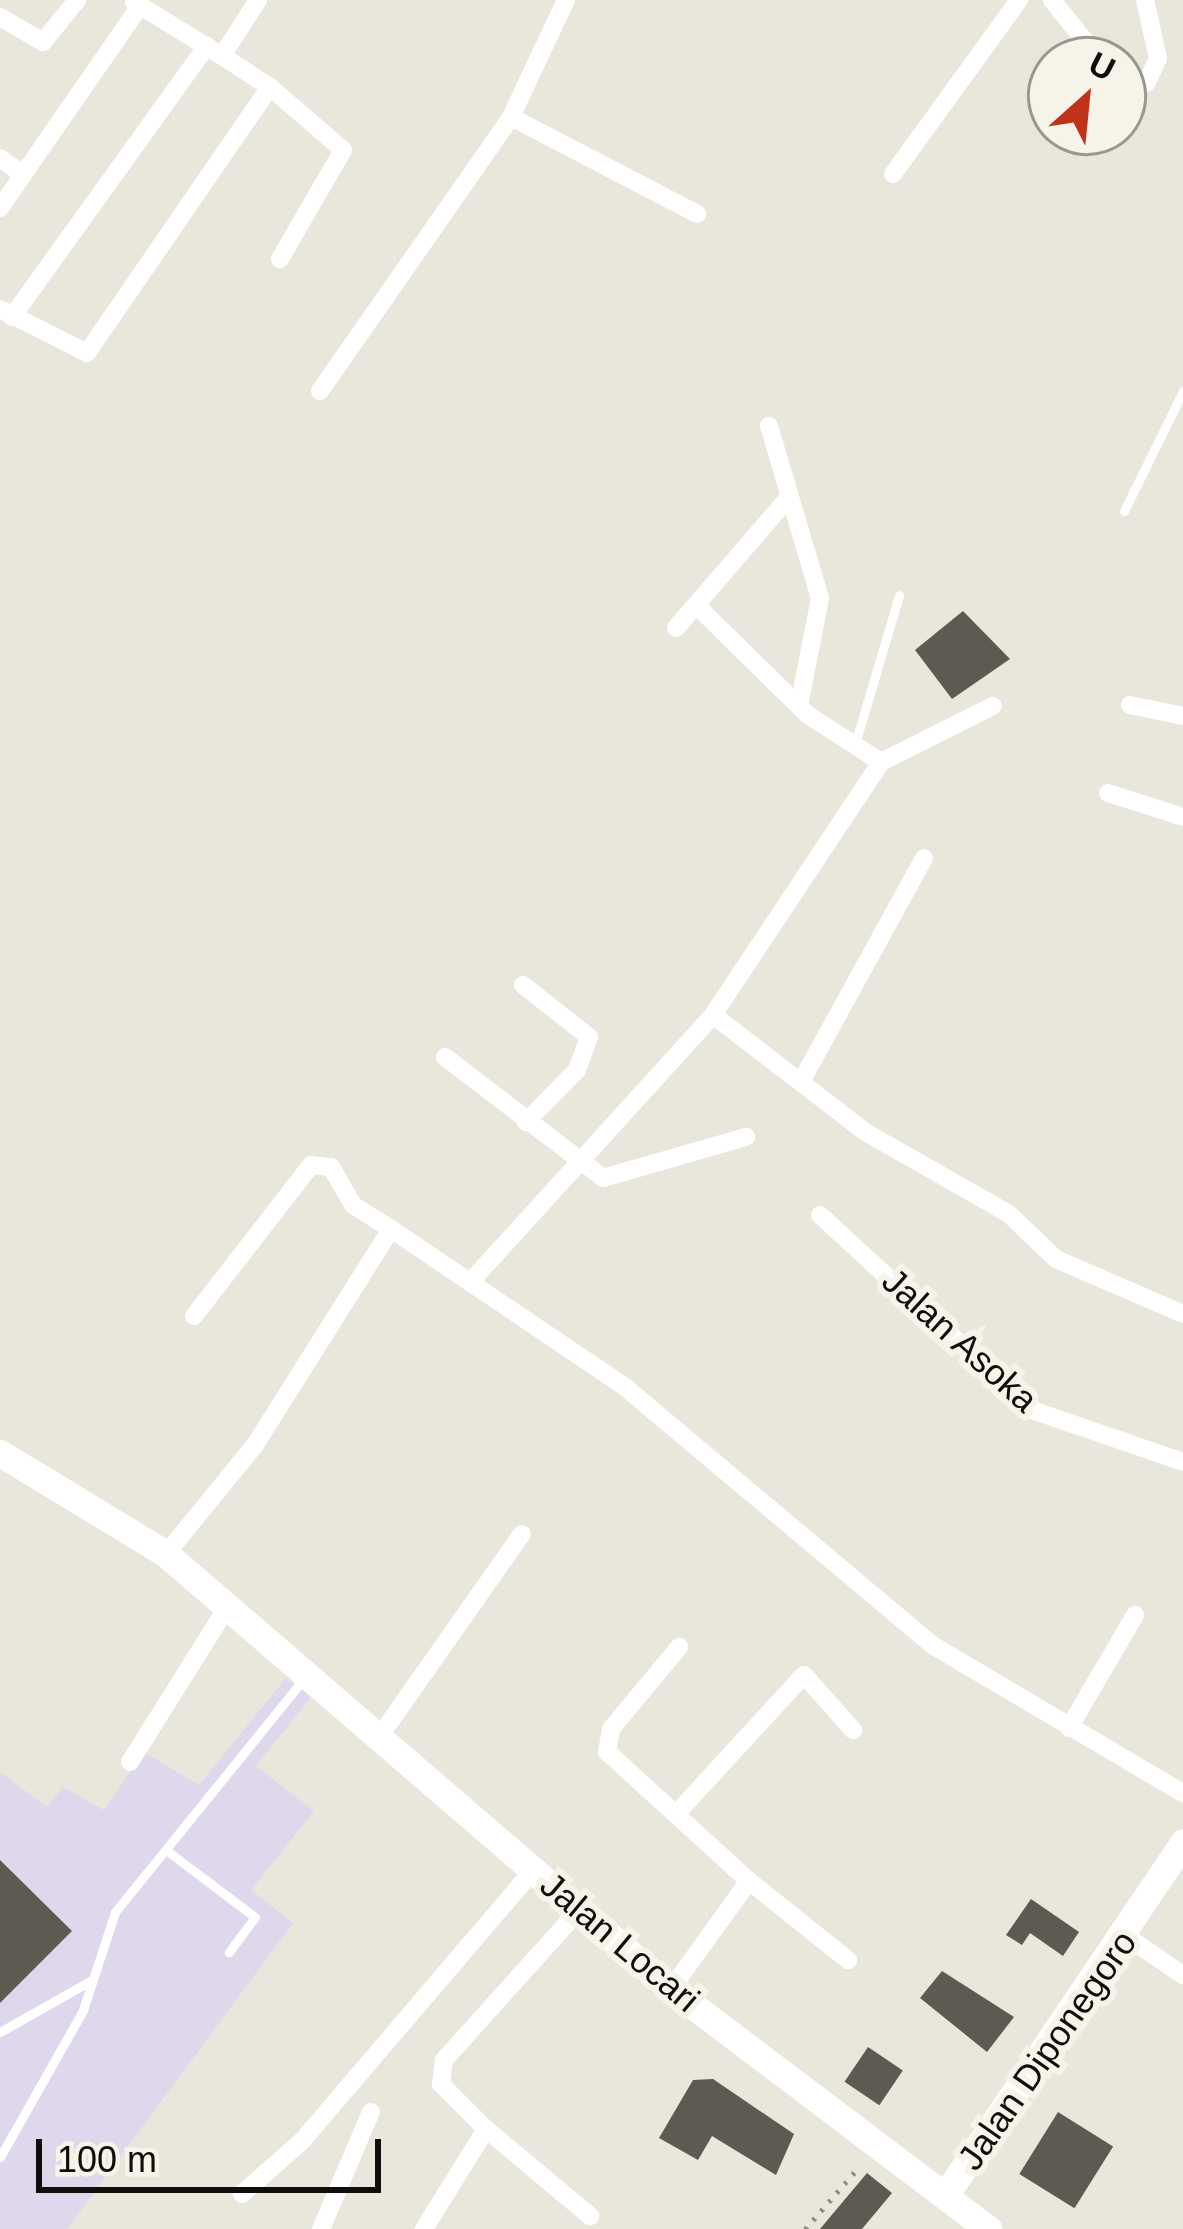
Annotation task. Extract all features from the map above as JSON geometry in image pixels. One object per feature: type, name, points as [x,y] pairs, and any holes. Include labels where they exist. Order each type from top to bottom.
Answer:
[{"type":"street","points":[[0,17],[43,42],[77,0]]},
{"type":"street","points":[[258,0],[6,313],[87,353],[270,87]]},
{"type":"street","points":[[320,391],[511,117],[566,0]]},
{"type":"street","points":[[892,174],[1019,0]]},
{"type":"street","points":[[1052,0],[1081,36]]},
{"type":"street","points":[[1145,0],[1158,58],[1147,82]]},
{"type":"street","points":[[0,208],[136,3],[270,87],[343,150],[280,259]]},
{"type":"street","points":[[511,117],[697,214]]},
{"type":"street","points":[[0,158],[22,174]]},
{"type":"street","points":[[769,426],[820,598],[800,700]]},
{"type":"street","points":[[676,628],[789,497]]},
{"type":"street","points":[[696,605],[800,700],[881,762]]},
{"type":"street","points":[[1130,705],[1183,716]]},
{"type":"street","points":[[473,1279],[713,1015],[881,762],[993,706]]},
{"type":"street","points":[[1108,794],[1183,817]]},
{"type":"street","points":[[802,1080],[924,858]]},
{"type":"street","points":[[523,985],[589,1037],[577,1070],[526,1122]]},
{"type":"street","points":[[713,1015],[867,1133],[1009,1214],[1056,1259],[1183,1314]]},
{"type":"street","points":[[445,1057],[526,1122],[610,1178],[746,1137]]},
{"type":"street","points":[[194,1316],[311,1165],[331,1167],[353,1205],[473,1279],[752,1486],[874,1601],[1070,1728],[1183,1793]]},
{"type":"street","name":"Jalan Asoka","points":[[820,1215],[1033,1410],[1183,1462]]},
{"type":"street","points":[[166,1554],[255,1445],[391,1229]]},
{"type":"street","name":"Jalan Locari","points":[[0,1454],[166,1554],[310,1671],[671,1988],[988,2229]]},
{"type":"street","points":[[382,1733],[522,1534]]},
{"type":"street","points":[[130,1762],[228,1606]]},
{"type":"street","points":[[1070,1728],[1136,1615]]},
{"type":"street","points":[[679,1647],[604,1741],[748,1881],[848,1960]]},
{"type":"street","points":[[676,1814],[804,1675],[854,1730]]},
{"type":"street","name":"Jalan Diponegoro","points":[[946,2194],[1126,1937],[1183,1843]]},
{"type":"street","points":[[242,2194],[302,2141],[534,1869]]},
{"type":"street","points":[[671,1988],[748,1881]]},
{"type":"street","points":[[579,1910],[444,2060],[441,2084],[590,2216]]},
{"type":"street","points":[[1126,1937],[1183,1976]]},
{"type":"street","points":[[320,2229],[371,2112]]},
{"type":"street","points":[[424,2229],[486,2128]]},
{"type":"lane","points":[[1124,511],[1183,391]]},
{"type":"lane","points":[[856,744],[899,595]]},
{"type":"lane","points":[[0,2157],[90,1981],[115,1912],[170,1853],[310,1671]]},
{"type":"lane","points":[[170,1853],[255,1917],[229,1952]]},
{"type":"lane","points":[[0,2032],[90,1981]]},
{"type":"lane","points":[[0,2127],[16,2129]]},
{"type":"path","points":[[805,2229],[880,2143]]},
{"type":"shaded area","points":[[286,1678],[311,1697],[256,1766],[314,1811],[251,1890],[293,1923],[67,2229],[0,2229],[0,1772],[47,1807],[63,1787],[104,1810],[144,1752],[199,1785]]},
{"type":"building","points":[[963,611],[1010,659],[952,699],[915,650]]},
{"type":"building","points":[[0,1860],[72,1931],[0,2003]]},
{"type":"building","points":[[1031,1899],[1079,1932],[1063,1956],[1030,1933],[1022,1945],[1006,1935]]},
{"type":"building","points":[[942,1971],[1014,2017],[987,2052],[920,1998]]},
{"type":"building","points":[[868,2047],[903,2070],[879,2105],[845,2082]]},
{"type":"building","points":[[713,2079],[794,2134],[776,2175],[712,2136],[698,2160],[659,2138],[693,2080]]},
{"type":"building","points":[[1058,2112],[1113,2146],[1074,2208],[1019,2174]]},
{"type":"building","points":[[867,2173],[892,2193],[862,2229],[820,2229]]}]
